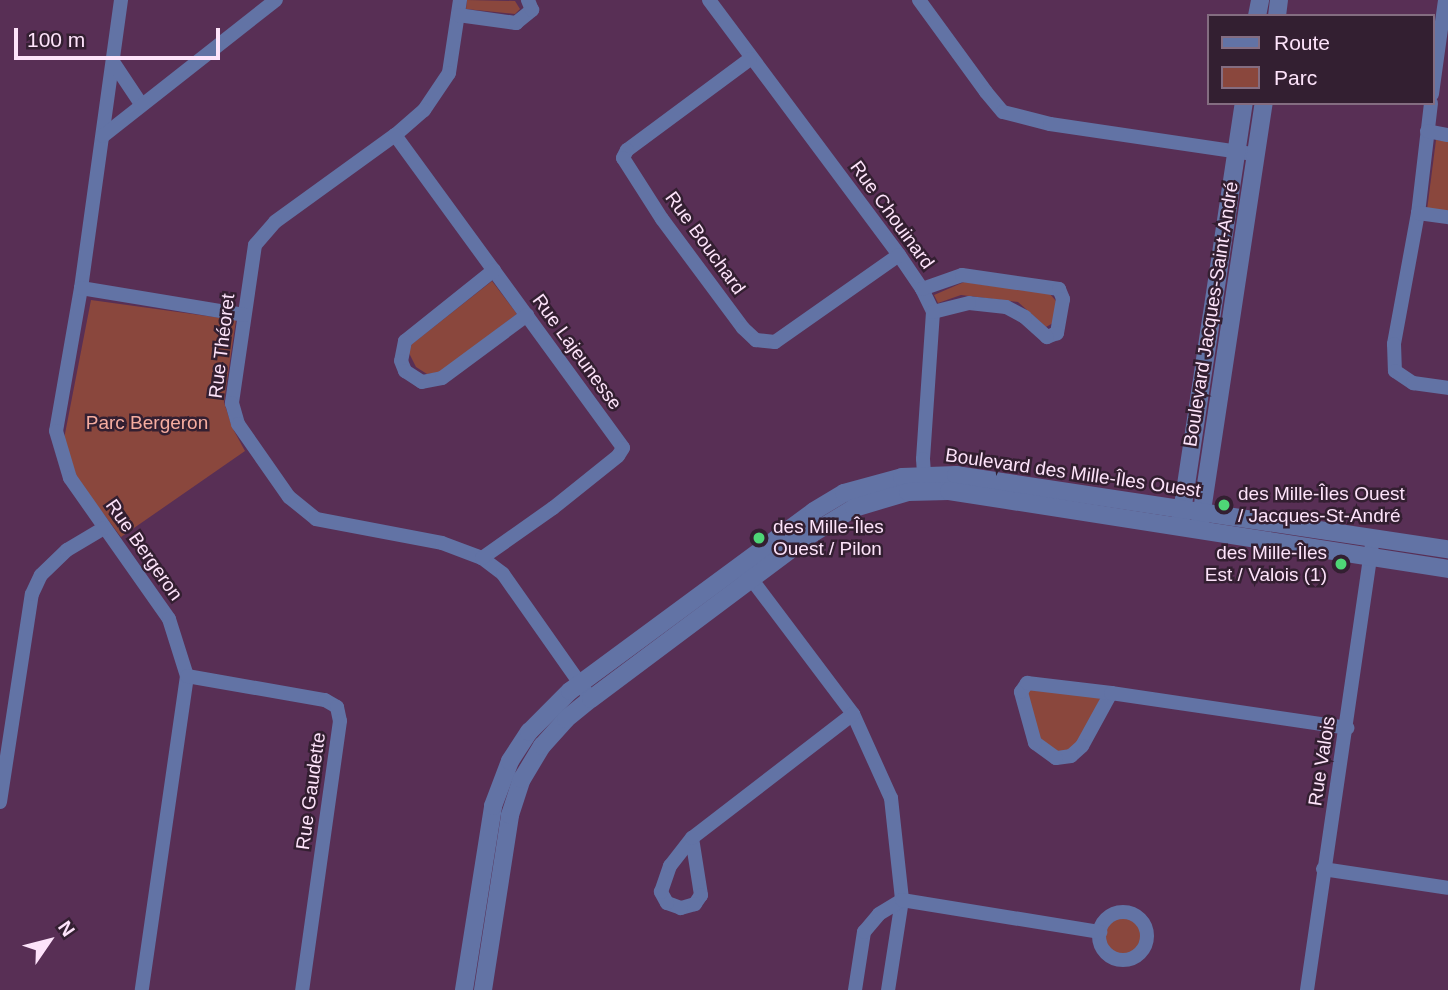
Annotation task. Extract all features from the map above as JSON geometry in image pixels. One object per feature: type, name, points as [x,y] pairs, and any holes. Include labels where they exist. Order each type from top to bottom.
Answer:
[{"type":"street","name":"Rue Bergeron","points":[[121,0],[81,288],[56,431],[70,478],[169,620],[187,676],[142,990]]},
{"type":"street","points":[[103,136],[276,0]]},
{"type":"street","name":"Rue Théoret","points":[[528,0],[532,9],[516,23],[459,7],[449,73],[424,110],[395,135],[275,222],[255,245],[232,403],[239,424],[289,497],[316,519],[442,543],[482,558],[503,574],[591,699]]},
{"type":"street","name":"Rue Chouinard","points":[[709,0],[750,59],[899,255],[922,289],[933,312],[925,482]]},
{"type":"street","points":[[919,0],[1003,111],[1050,124],[1256,155]]},
{"type":"street","points":[[1434,80],[1445,0]]},
{"type":"street","name":"Rue Bouchard","points":[[750,59],[627,150],[623,158],[662,219],[743,328],[756,340],[775,342],[899,255]]},
{"type":"street","points":[[113,62],[141,104]]},
{"type":"street","name":"Boulevard Jacques-Saint-André","points":[[1181,518],[1244,105]]},
{"type":"street","name":"Boulevard Jacques-Saint-André","points":[[1199,531],[1264,105]]},
{"type":"street","points":[[1431,105],[1418,213],[1394,344],[1395,371],[1413,383],[1448,388]]},
{"type":"street","points":[[1427,131],[1448,135]]},
{"type":"street","name":"Rue Lajeunesse","points":[[395,135],[622,448],[618,456],[553,508],[482,558]]},
{"type":"street","points":[[1418,213],[1448,218]]},
{"type":"street","points":[[494,270],[405,341],[401,361],[405,371],[422,382],[442,378],[527,315]]},
{"type":"street","points":[[922,289],[962,275],[1059,289],[1063,299],[1057,333],[1047,337],[1026,317],[1006,307],[969,303],[933,312]]},
{"type":"street","points":[[81,288],[244,315]]},
{"type":"street","name":"Boulevard des Mille-Îles Ouest","points":[[483,990],[507,829],[517,793],[542,746],[566,719],[834,498],[869,484],[925,482],[964,493],[1181,518],[1202,512],[1448,549]]},
{"type":"street","name":"Boulevard des Mille-Îles Ouest","points":[[1181,518],[1199,531],[1448,569]]},
{"type":"street","points":[[0,802],[32,594],[41,575],[67,550],[104,528]]},
{"type":"street","name":"Rue Valois","points":[[1307,990],[1348,728],[1373,539]]},
{"type":"street","points":[[746,572],[853,714],[891,798],[902,900],[888,990]]},
{"type":"street","name":"Boulevard des Mille-Îles Ouest","points":[[464,990],[489,826],[500,784],[529,732],[580,684],[746,572]]},
{"type":"street","name":"Rue Gaudette","points":[[187,676],[326,700],[337,707],[340,721],[302,990]]},
{"type":"street","points":[[1111,693],[1082,746],[1071,756],[1056,758],[1035,743],[1021,692],[1027,683],[1111,693],[1348,728]]},
{"type":"street","points":[[692,838],[853,714]]},
{"type":"street","points":[[1324,869],[1448,888]]},
{"type":"street","points":[[855,990],[864,932],[879,914],[902,900],[1100,932]]},
{"type":"green space","points":[[467,0],[515,1],[520,9],[515,14],[466,9]]},
{"type":"green space","points":[[1436,140],[1448,141],[1448,213],[1427,210]]},
{"type":"green space","points":[[492,281],[517,314],[441,372],[427,374],[416,367],[408,351],[412,344]]},
{"type":"green space","points":[[964,282],[1050,294],[1056,301],[1053,323],[1046,327],[1018,302],[961,295],[938,303],[934,295]]},
{"type":"green space","name":"Parc Bergeron","points":[[91,300],[236,320],[224,402],[232,427],[245,451],[121,537],[78,480],[63,444]]},
{"type":"green space","points":[[1030,688],[1101,697],[1078,745],[1058,755],[1038,740],[1026,696]]},
{"type":"green space","points":[[1123,916],[1131,917],[1137,922],[1142,928],[1142,944],[1137,950],[1131,955],[1123,956],[1115,955],[1109,950],[1104,944],[1103,936],[1104,928],[1109,922],[1115,917]]},
{"type":"place","name":"des Mille-Îles Ouest / Jacques-St-André","points":[[1224,505]]},
{"type":"place","name":"des Mille-Îles Ouest / Pilon","points":[[759,538]]},
{"type":"place","name":"des Mille-Îles Est / Valois (1)","points":[[1341,564]]}]
